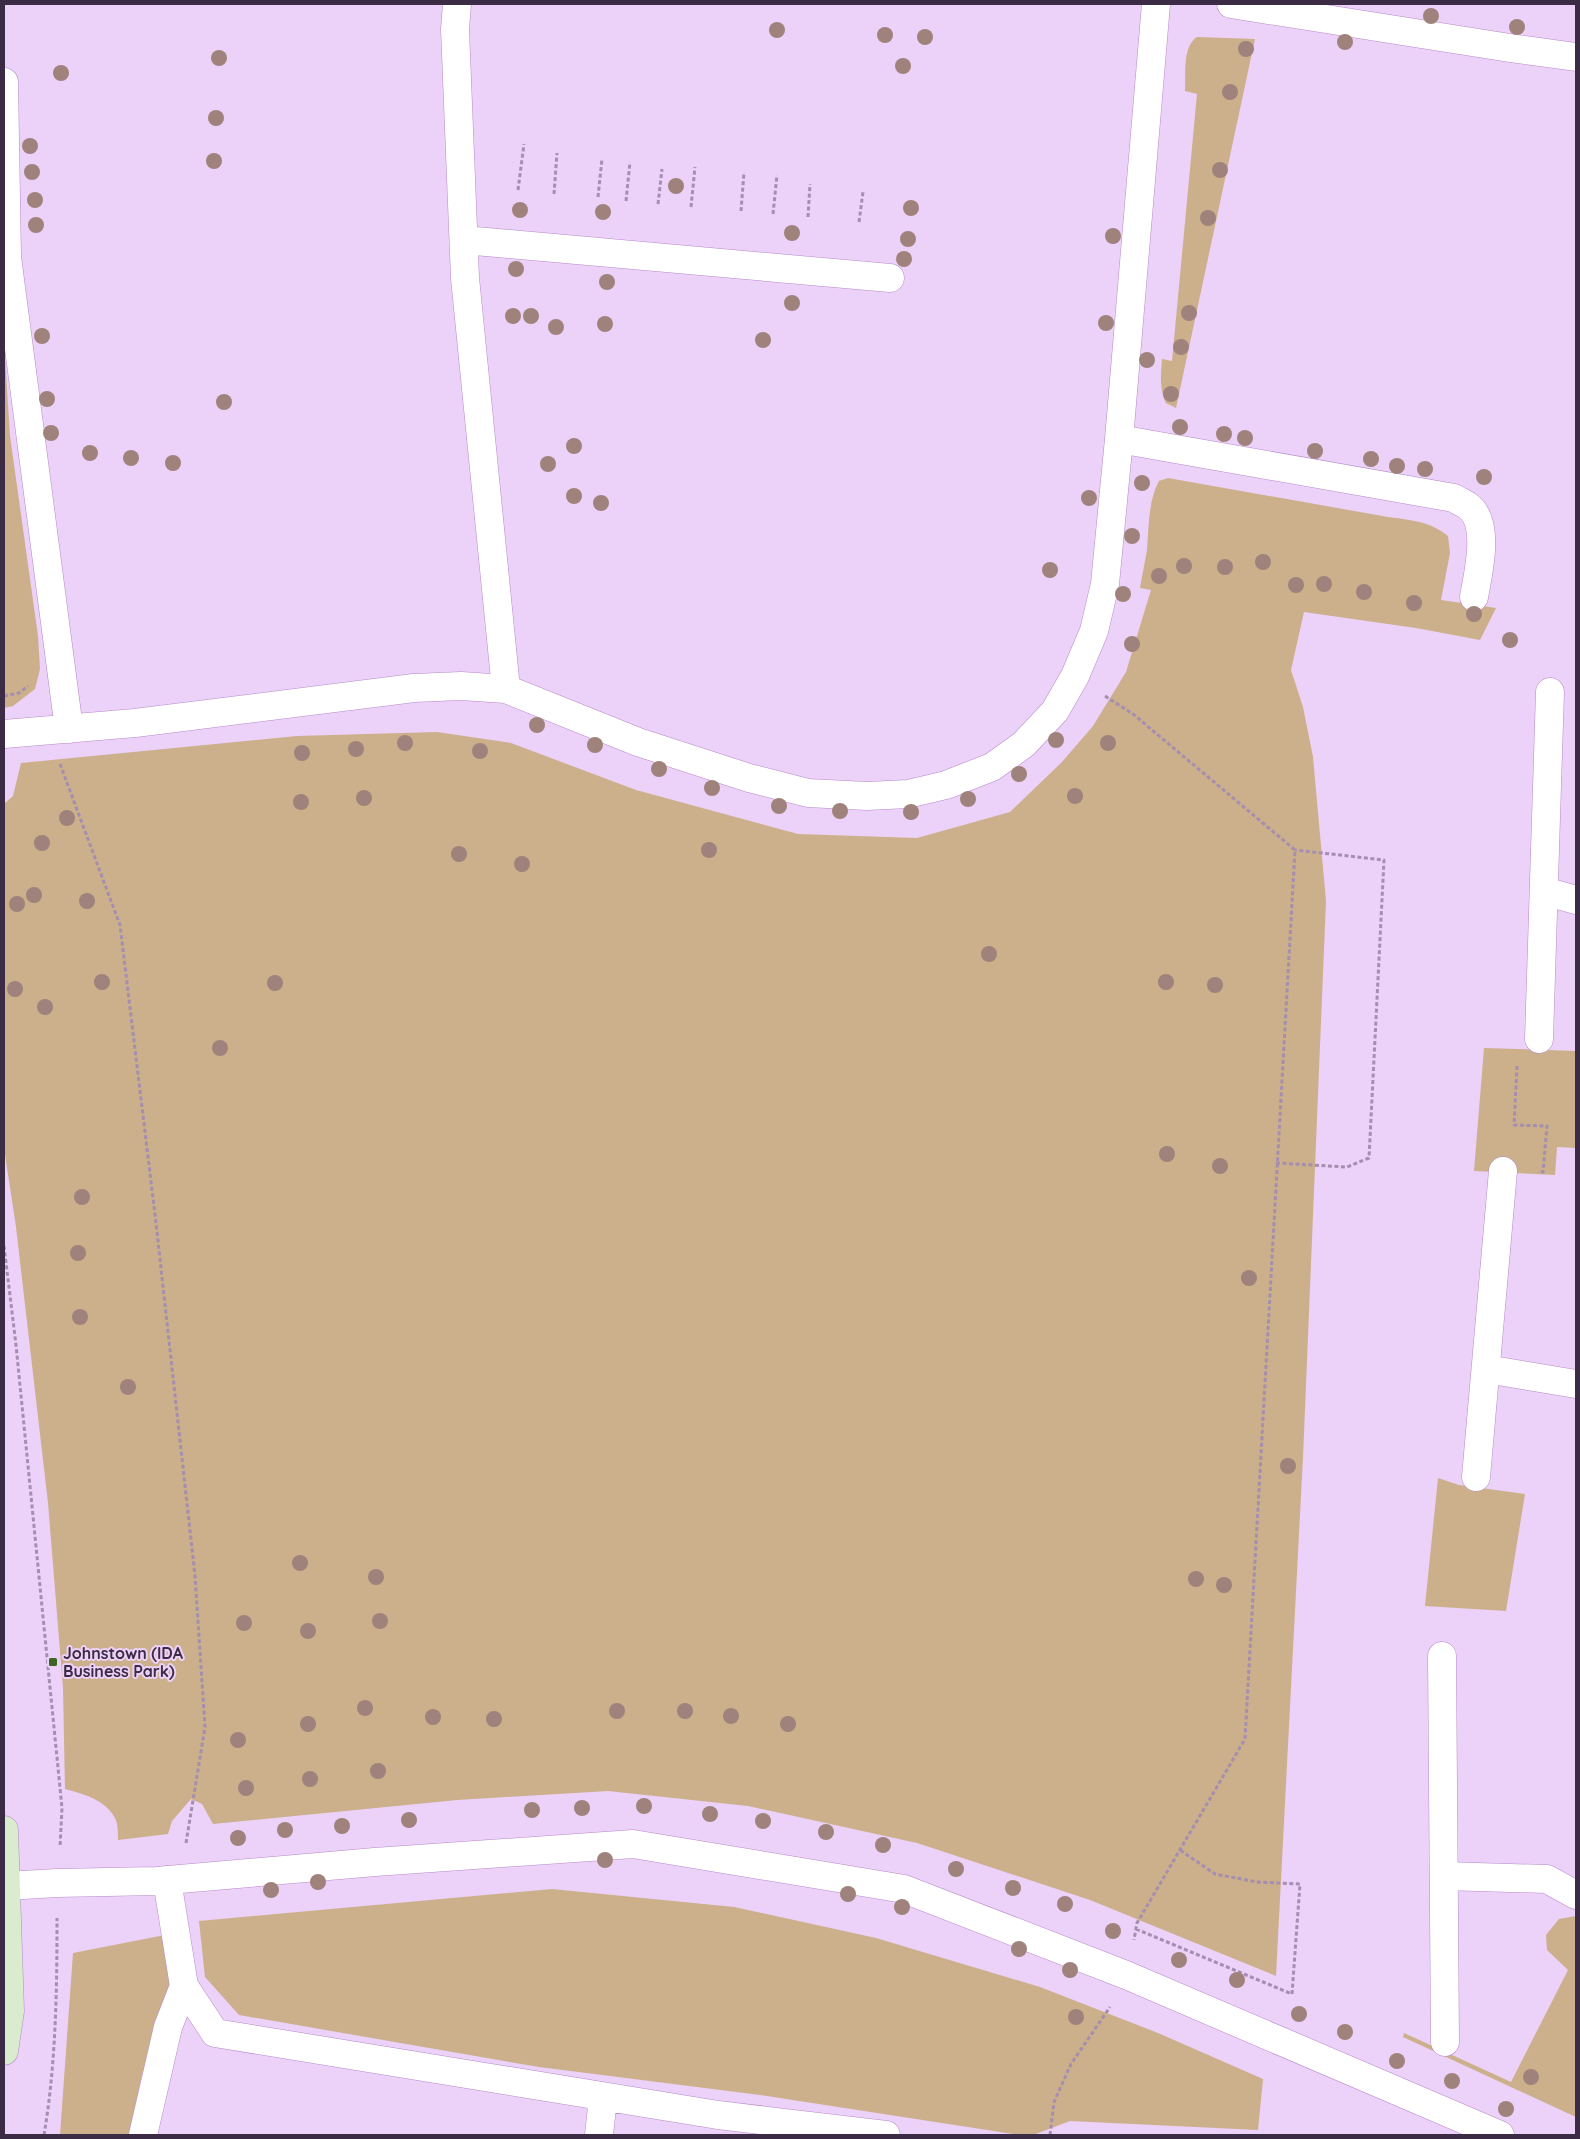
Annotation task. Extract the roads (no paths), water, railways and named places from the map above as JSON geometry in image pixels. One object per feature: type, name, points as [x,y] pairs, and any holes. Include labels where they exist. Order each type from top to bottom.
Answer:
[{"type":"street","points":[[457,4],[455,29],[465,278],[506,689]]},
{"type":"street","points":[[4,734],[144,722],[414,688],[461,686],[506,689],[638,742],[749,778],[808,792],[867,796],[908,794],[946,785],[992,767],[1024,744],[1054,711],[1075,676],[1094,631],[1105,584],[1156,4]]},
{"type":"street","points":[[1231,4],[1576,57]]},
{"type":"street","points":[[4,82],[7,257],[58,730]]},
{"type":"street","points":[[464,240],[890,278]]},
{"type":"street","points":[[1119,439],[1454,498],[1469,506],[1477,520],[1482,536],[1474,597]]},
{"type":"street","points":[[1539,1039],[1550,692]]},
{"type":"street","points":[[1544,891],[1576,900]]},
{"type":"street","points":[[1476,1477],[1504,1171]]},
{"type":"street","points":[[1486,1369],[1576,1384]]},
{"type":"street","points":[[1442,1656],[1445,2042]]},
{"type":"street","points":[[4,1830],[10,2011],[4,2051]]},
{"type":"street","points":[[6,1886],[167,1880],[375,1862],[633,1844],[904,1889],[1126,1975],[1500,2135]]},
{"type":"street","points":[[1444,1876],[1547,1879],[1576,1895]]},
{"type":"street","points":[[167,1880],[184,1986],[215,2033],[603,2098],[718,2115],[886,2135]]},
{"type":"street","points":[[143,2135],[168,2027],[184,1986]]},
{"type":"street","points":[[599,2135],[603,2098]]},
{"type":"place","name":"Johnstown (IDA Business Park)","points":[[53,1662]]}]
